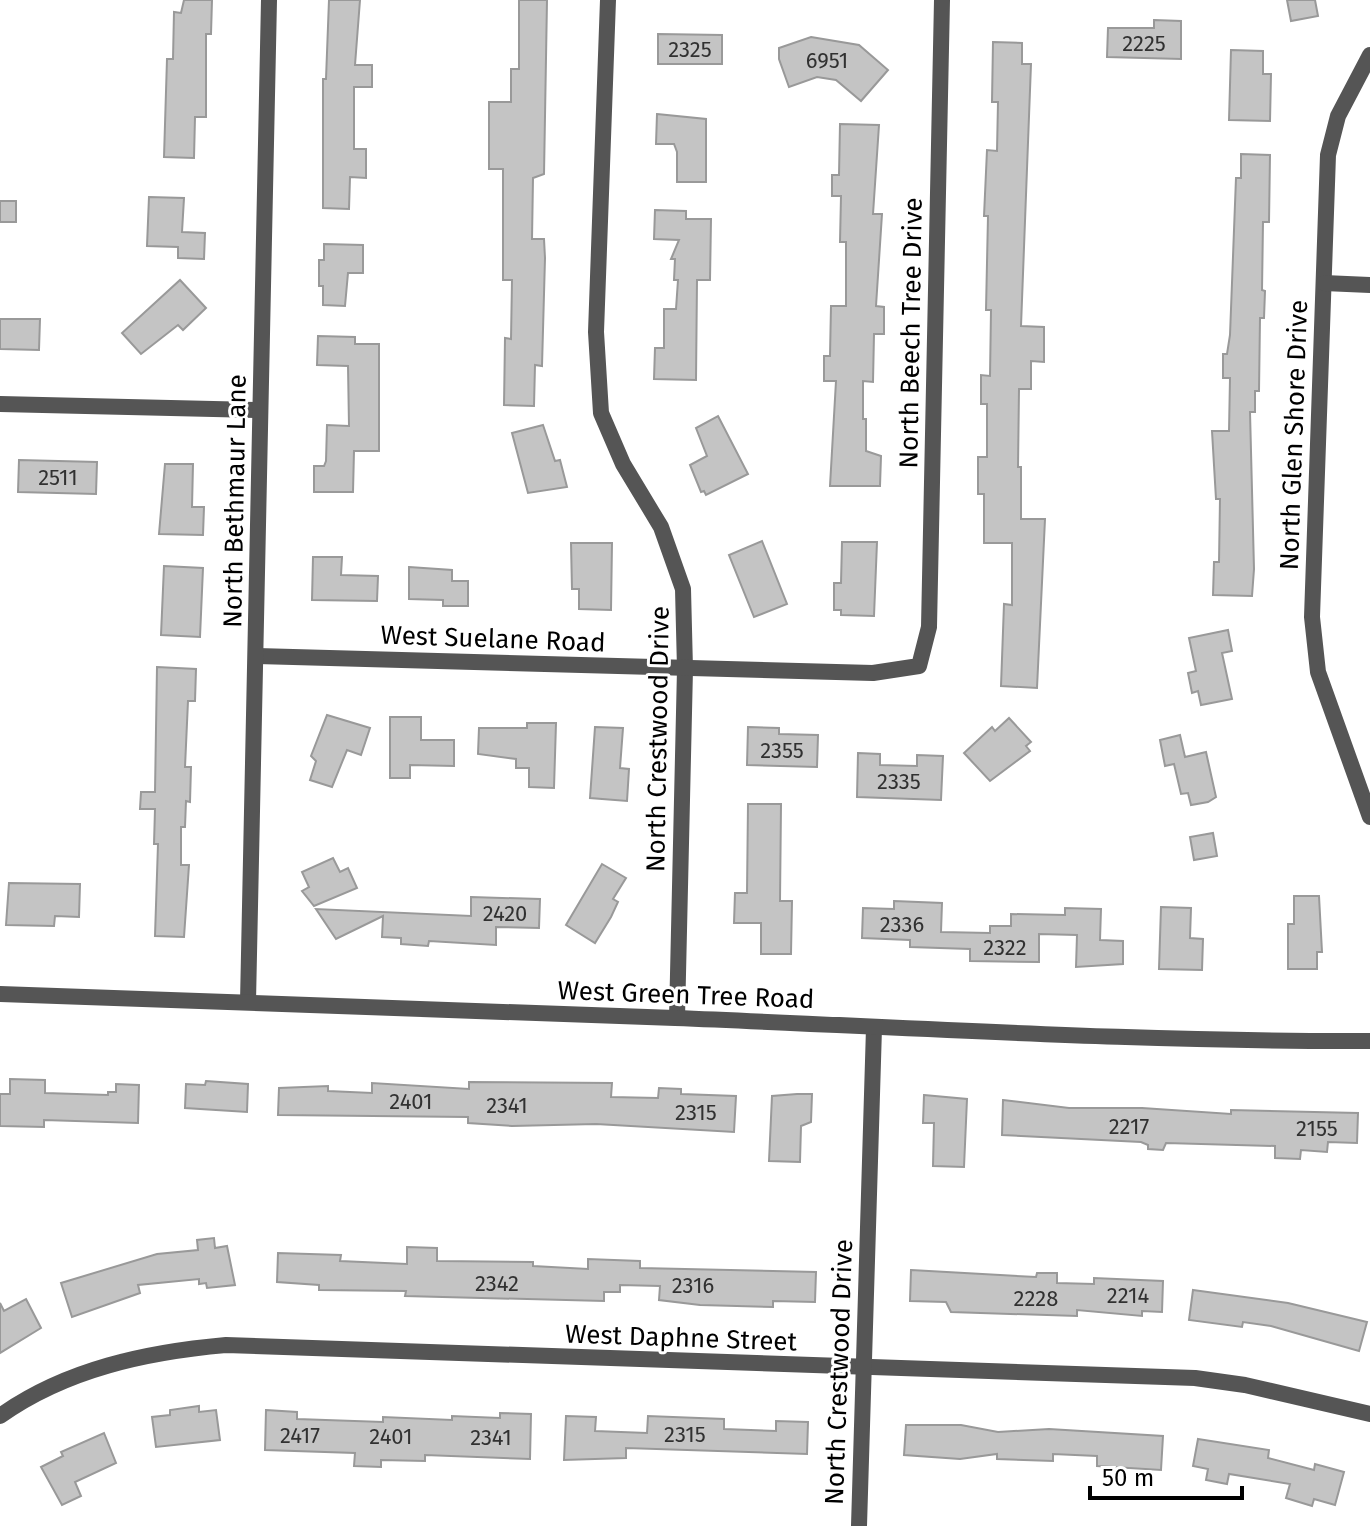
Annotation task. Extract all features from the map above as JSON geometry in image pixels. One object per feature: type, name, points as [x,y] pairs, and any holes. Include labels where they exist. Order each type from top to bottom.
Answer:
[{"type":"street","name":"North Bethmaur Lane","points":[[248,1002],[269,0]]},
{"type":"street","name":"North Crestwood Drive","points":[[608,0],[596,332],[601,413],[623,464],[661,527],[683,589],[685,669],[677,1018]]},
{"type":"street","name":"North Beech Tree Drive","points":[[919,666],[929,627],[942,0]]},
{"type":"street","name":"North Glen Shore Drive","points":[[1370,55],[1338,116],[1328,155],[1313,648],[1318,672],[1370,817]]},
{"type":"street","points":[[1324,283],[1370,285]]},
{"type":"street","points":[[0,404],[259,410]]},
{"type":"street","name":"West Suelane Road","points":[[257,656],[873,673],[919,666]]},
{"type":"street","name":"West Green Tree Road","points":[[0,994],[1225,1041],[1370,1041]]},
{"type":"street","name":"North Crestwood Drive","points":[[859,1526],[874,1028]]},
{"type":"street","name":"West Daphne Street","points":[[0,1416],[63,1382],[111,1364],[163,1352],[226,1345],[1195,1378],[1274,1391],[1370,1414]]},
{"type":"building","points":[[184,0],[212,0],[211,34],[206,34],[206,117],[195,117],[194,158],[164,157],[167,59],[173,59],[174,12],[181,13]]},
{"type":"building","points":[[329,0],[360,0],[355,65],[372,65],[372,87],[354,87],[354,149],[366,149],[366,178],[350,177],[349,209],[323,208],[323,79],[326,79]]},
{"type":"building","points":[[519,0],[547,0],[544,174],[533,178],[532,239],[544,239],[545,258],[542,366],[535,365],[534,406],[504,405],[505,338],[511,339],[512,280],[503,280],[503,169],[489,169],[489,102],[511,102],[511,69],[519,69]]},
{"type":"building","points":[[1287,0],[1315,0],[1318,16],[1291,21]]},
{"type":"building","points":[[1154,20],[1181,21],[1181,59],[1107,57],[1108,28],[1154,28]]},
{"type":"building","points":[[658,34],[722,35],[722,64],[658,64]]},
{"type":"building","points":[[811,37],[859,45],[888,70],[861,101],[836,80],[817,77],[789,87],[779,59],[779,48]]},
{"type":"building","points":[[993,42],[1022,43],[1022,64],[1031,64],[1021,326],[1044,327],[1044,362],[1031,361],[1031,389],[1019,389],[1018,467],[1021,467],[1021,519],[1045,519],[1037,688],[1001,686],[1004,604],[1012,605],[1012,543],[984,543],[984,494],[978,494],[978,457],[987,457],[987,404],[981,404],[981,375],[990,376],[991,310],[986,310],[988,216],[984,216],[987,150],[997,151],[998,102],[992,102]]},
{"type":"building","points":[[1231,50],[1263,51],[1263,74],[1271,74],[1270,121],[1229,120]]},
{"type":"building","points":[[657,114],[706,119],[706,182],[677,182],[674,144],[656,144]]},
{"type":"building","points":[[840,124],[879,125],[873,214],[882,214],[876,306],[884,307],[884,334],[874,334],[873,382],[863,381],[863,419],[866,419],[866,451],[881,456],[880,486],[830,486],[836,381],[824,381],[824,356],[830,356],[831,306],[846,306],[846,242],[840,242],[841,196],[832,196],[832,175],[839,175]]},
{"type":"building","points":[[1241,154],[1270,155],[1269,222],[1263,222],[1262,290],[1265,291],[1264,318],[1260,318],[1259,391],[1255,391],[1255,412],[1250,412],[1252,596],[1213,595],[1214,562],[1219,562],[1220,499],[1216,499],[1212,431],[1229,431],[1230,378],[1223,378],[1223,354],[1227,354],[1230,335],[1236,178],[1241,178]]},
{"type":"building","points":[[149,197],[184,198],[182,232],[205,233],[204,259],[178,258],[178,247],[147,246]]},
{"type":"building","points":[[0,201],[16,201],[16,222],[0,222]]},
{"type":"building","points":[[655,210],[686,211],[686,219],[711,219],[710,280],[697,280],[696,380],[654,379],[655,348],[664,348],[664,309],[676,309],[678,280],[674,280],[675,259],[671,259],[679,240],[654,239]]},
{"type":"building","points":[[324,244],[363,245],[363,273],[348,273],[345,306],[323,305],[319,260],[324,260]]},
{"type":"building","points":[[180,280],[206,308],[183,330],[178,325],[141,354],[122,333]]},
{"type":"building","points":[[0,319],[40,319],[39,350],[0,349]]},
{"type":"building","points":[[318,336],[355,337],[355,344],[379,344],[379,451],[354,451],[353,492],[314,492],[314,466],[324,466],[326,461],[327,425],[349,426],[348,366],[317,365]]},
{"type":"building","points":[[718,416],[748,474],[706,495],[704,491],[701,492],[690,465],[707,456],[696,428]]},
{"type":"building","points":[[543,425],[555,461],[560,460],[567,487],[528,493],[512,433]]},
{"type":"building","points":[[19,460],[97,462],[96,494],[18,492]]},
{"type":"building","points":[[165,464],[193,464],[192,507],[204,507],[203,535],[159,534]]},
{"type":"building","points":[[762,541],[787,604],[754,617],[729,555]]},
{"type":"building","points":[[842,542],[877,542],[874,616],[841,615],[841,610],[834,610],[834,583],[841,583]]},
{"type":"building","points":[[571,543],[612,543],[611,610],[579,609],[579,589],[572,589]]},
{"type":"building","points":[[313,557],[342,557],[341,575],[378,576],[377,601],[312,600]]},
{"type":"building","points":[[164,566],[203,568],[200,637],[161,635]]},
{"type":"building","points":[[409,567],[452,570],[452,581],[468,581],[468,606],[443,606],[443,600],[409,599]]},
{"type":"building","points":[[1228,630],[1232,651],[1222,653],[1232,699],[1201,705],[1198,691],[1192,693],[1188,673],[1196,671],[1189,638]]},
{"type":"building","points":[[157,667],[196,669],[195,701],[188,701],[185,767],[191,767],[190,802],[186,801],[185,827],[181,827],[181,865],[189,865],[184,937],[155,936],[158,844],[154,844],[155,809],[140,809],[141,792],[155,792]]},
{"type":"building","points":[[327,715],[370,728],[361,755],[347,750],[332,787],[310,780],[316,761],[311,756]]},
{"type":"building","points":[[390,717],[421,717],[421,740],[454,740],[454,766],[410,765],[410,778],[390,778]]},
{"type":"building","points":[[1009,718],[1031,742],[1026,746],[1030,751],[990,781],[964,753],[992,727],[995,731]]},
{"type":"building","points":[[527,723],[556,723],[554,788],[529,787],[529,768],[516,768],[516,759],[478,754],[479,728],[527,728]]},
{"type":"building","points":[[595,727],[623,728],[620,768],[629,769],[627,801],[590,798]]},
{"type":"building","points":[[748,727],[779,728],[779,734],[818,735],[817,767],[747,765]]},
{"type":"building","points":[[1180,735],[1185,757],[1206,752],[1216,797],[1208,802],[1191,805],[1188,793],[1181,794],[1174,764],[1165,766],[1160,740]]},
{"type":"building","points":[[858,753],[880,754],[880,765],[917,766],[917,755],[943,756],[941,800],[857,797]]},
{"type":"building","points":[[748,804],[781,804],[780,901],[792,901],[791,954],[761,954],[761,923],[734,923],[735,893],[747,893]]},
{"type":"building","points":[[1213,833],[1217,856],[1194,860],[1190,837]]},
{"type":"building","points":[[333,858],[340,872],[348,868],[357,888],[314,906],[302,891],[309,887],[302,872]]},
{"type":"building","points":[[602,864],[626,878],[613,899],[618,902],[611,917],[595,943],[566,925]]},
{"type":"building","points":[[9,883],[80,884],[79,917],[55,916],[54,926],[6,925]]},
{"type":"building","points":[[1294,896],[1319,896],[1322,952],[1317,952],[1317,969],[1288,969],[1288,924],[1294,924]]},
{"type":"building","points":[[471,897],[540,899],[539,928],[496,927],[496,945],[429,941],[428,946],[401,944],[401,938],[382,937],[383,916],[336,939],[316,909],[471,916]]},
{"type":"building","points":[[894,901],[942,903],[941,932],[990,933],[990,926],[1011,926],[1011,914],[1065,915],[1065,908],[1101,909],[1100,940],[1123,941],[1123,964],[1076,967],[1077,935],[1039,934],[1039,962],[970,961],[970,949],[910,947],[910,940],[862,938],[863,908],[894,909]]},
{"type":"building","points":[[1161,907],[1191,908],[1190,938],[1203,939],[1202,970],[1159,969]]},
{"type":"building","points":[[10,1079],[45,1080],[45,1093],[108,1095],[108,1092],[116,1092],[116,1084],[139,1085],[138,1123],[44,1120],[44,1127],[0,1126],[0,1094],[10,1094]]},
{"type":"building","points":[[206,1081],[248,1084],[247,1112],[185,1108],[186,1084],[205,1085]]},
{"type":"building","points":[[469,1082],[612,1083],[611,1097],[658,1098],[659,1088],[681,1089],[681,1094],[736,1096],[734,1132],[596,1124],[512,1126],[468,1123],[468,1117],[278,1115],[279,1088],[328,1086],[328,1091],[372,1093],[372,1083],[469,1089]]},
{"type":"building","points":[[812,1094],[811,1122],[801,1126],[800,1162],[769,1161],[772,1096]]},
{"type":"building","points":[[924,1095],[967,1099],[964,1167],[933,1166],[934,1123],[923,1123]]},
{"type":"building","points":[[1003,1100],[1069,1108],[1142,1108],[1231,1114],[1231,1110],[1358,1113],[1357,1143],[1328,1142],[1327,1152],[1301,1150],[1300,1159],[1275,1158],[1275,1146],[1166,1143],[1163,1150],[1148,1149],[1148,1145],[1141,1142],[1002,1135]]},
{"type":"building","points":[[214,1238],[215,1248],[227,1246],[235,1285],[207,1288],[206,1283],[199,1284],[199,1279],[138,1285],[140,1293],[72,1317],[61,1283],[157,1254],[198,1250],[197,1240]]},
{"type":"building","points":[[407,1247],[437,1248],[437,1261],[533,1262],[533,1266],[588,1269],[588,1259],[640,1261],[640,1268],[816,1272],[815,1302],[773,1301],[773,1307],[700,1305],[659,1300],[660,1286],[620,1285],[620,1292],[604,1292],[604,1301],[405,1296],[406,1291],[319,1290],[319,1285],[277,1282],[278,1253],[341,1255],[340,1261],[407,1264]]},
{"type":"building","points":[[911,1270],[1036,1277],[1037,1273],[1057,1273],[1057,1283],[1094,1284],[1094,1278],[1163,1281],[1162,1312],[1142,1311],[1142,1316],[1077,1310],[1077,1316],[951,1312],[946,1302],[910,1301]]},
{"type":"building","points":[[1193,1290],[1288,1303],[1367,1322],[1359,1351],[1271,1326],[1243,1322],[1242,1327],[1189,1320]]},
{"type":"building","points":[[26,1299],[41,1328],[0,1353],[0,1303],[4,1311]]},
{"type":"building","points":[[199,1406],[199,1412],[216,1410],[220,1440],[156,1447],[152,1417],[170,1415],[170,1410]]},
{"type":"building","points":[[266,1410],[297,1412],[297,1419],[383,1422],[383,1417],[452,1420],[452,1416],[500,1418],[500,1413],[531,1414],[530,1459],[425,1455],[425,1461],[381,1460],[381,1467],[354,1466],[355,1453],[265,1450]]},
{"type":"building","points":[[566,1416],[596,1417],[595,1431],[647,1433],[648,1416],[724,1419],[724,1429],[776,1431],[776,1421],[808,1422],[807,1454],[626,1448],[626,1458],[564,1460]]},
{"type":"building","points":[[906,1425],[961,1425],[998,1432],[1049,1429],[1163,1436],[1161,1470],[1097,1466],[1097,1456],[1053,1454],[1053,1461],[997,1459],[997,1454],[960,1459],[904,1455]]},
{"type":"building","points":[[104,1433],[116,1463],[75,1482],[81,1496],[62,1505],[41,1467],[63,1456],[61,1452]]},
{"type":"building","points":[[1198,1439],[1269,1450],[1268,1458],[1314,1470],[1315,1464],[1344,1472],[1335,1505],[1314,1499],[1312,1506],[1286,1498],[1290,1484],[1229,1474],[1227,1484],[1206,1480],[1208,1469],[1193,1466]]}]
